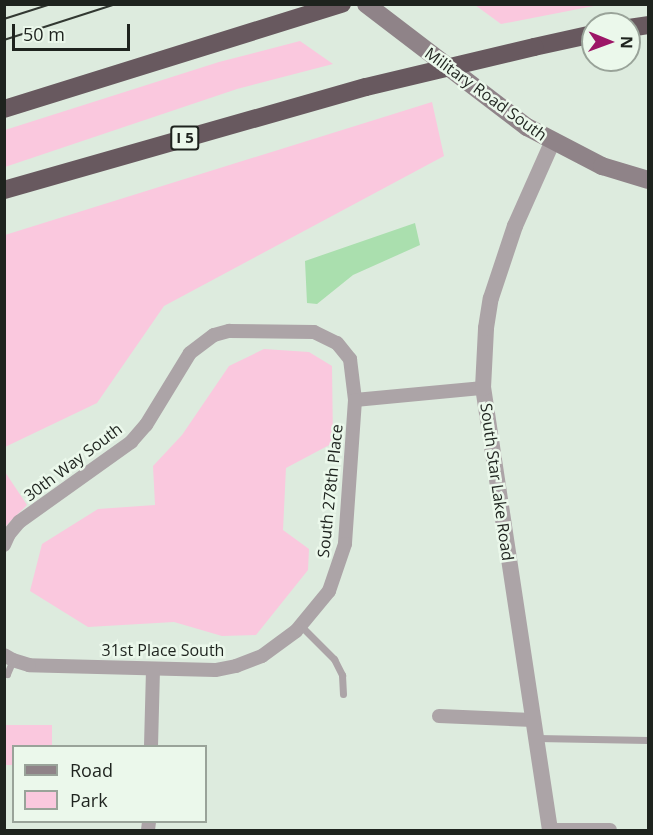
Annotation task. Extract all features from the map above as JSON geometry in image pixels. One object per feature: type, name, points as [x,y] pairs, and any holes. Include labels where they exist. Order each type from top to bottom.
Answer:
[{"type":"highway","points":[[4,109],[342,4]]},
{"type":"highway","name":"I 5","points":[[4,190],[366,87],[581,37]]},
{"type":"main road","name":"Military Road South","points":[[366,4],[527,128],[602,166],[648,180]]},
{"type":"street","name":"South Star Lake Road","points":[[550,830],[483,388],[486,328],[491,298],[515,226],[552,142]]},
{"type":"street","name":"30th Way South","points":[[4,545],[9,534],[19,522],[131,441],[146,425],[190,353],[214,335],[230,331],[314,332],[337,343],[343,350]]},
{"type":"street","name":"South 278th Place","points":[[301,626],[329,591],[343,552],[355,400],[350,359],[343,350]]},
{"type":"street","points":[[355,400],[483,388]]},
{"type":"street","name":"31st Place South","points":[[9,658],[51,666],[215,670],[236,666],[262,656],[301,626]]},
{"type":"street","points":[[151,745],[153,669]]},
{"type":"street","points":[[439,716],[533,720]]},
{"type":"street","points":[[550,830],[610,831]]},
{"type":"lane","points":[[301,626],[334,658],[342,675],[343,693]]},
{"type":"lane","points":[[4,674],[7,674],[9,658]]},
{"type":"lane","points":[[536,738],[648,740]]},
{"type":"green space","points":[[475,5],[599,5],[501,24]]},
{"type":"green space","points":[[300,41],[333,64],[237,89],[5,167],[5,130],[219,62]]},
{"type":"green space","points":[[432,102],[444,156],[164,306],[97,403],[5,447],[5,235]]},
{"type":"green space","points":[[264,349],[309,352],[332,366],[333,443],[286,468],[283,530],[309,549],[308,570],[256,635],[222,636],[174,622],[88,627],[30,591],[42,544],[98,509],[155,505],[153,466],[182,435],[229,366]]},
{"type":"green space","points":[[5,472],[27,505],[5,527]]},
{"type":"green space","points":[[5,725],[52,725],[52,745],[12,745],[12,765],[5,765]]},
{"type":"shaded area","points":[[415,223],[420,245],[353,275],[317,304],[307,303],[305,261]]},
{"type":"tram line","points":[[4,19],[51,4]]},
{"type":"tram line","points":[[4,40],[116,4]]}]
